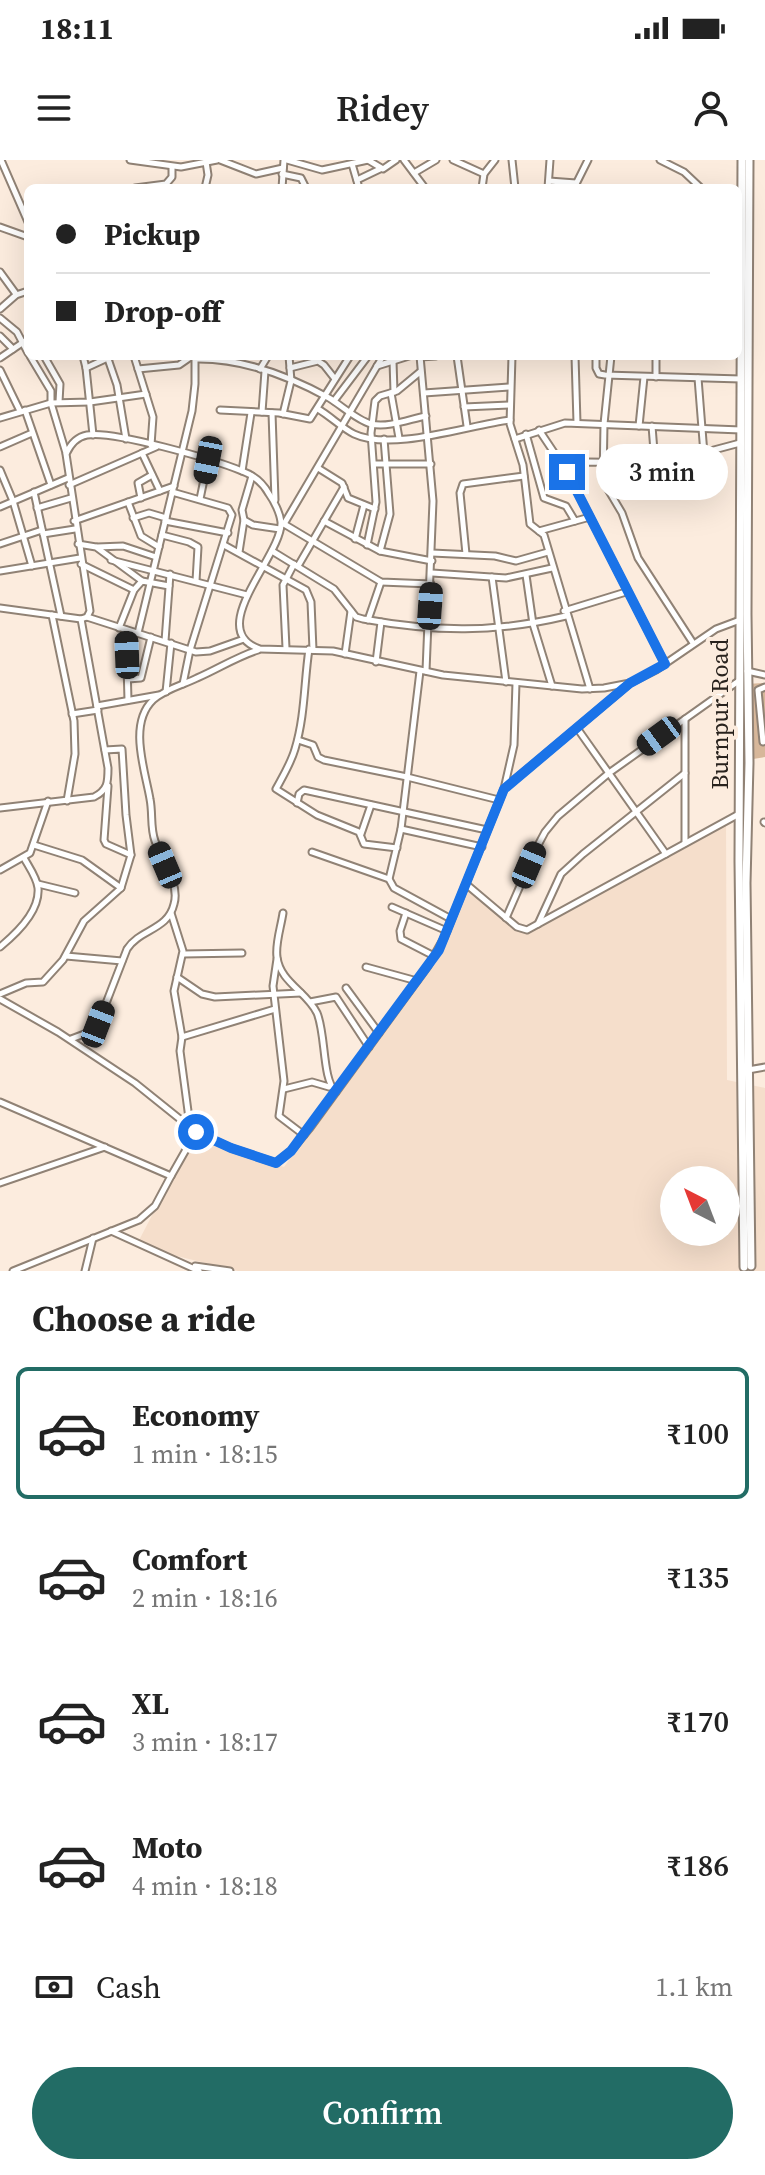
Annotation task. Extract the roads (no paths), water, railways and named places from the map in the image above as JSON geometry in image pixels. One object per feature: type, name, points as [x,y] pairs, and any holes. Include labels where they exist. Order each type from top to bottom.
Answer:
[{"type":"street","points":[[1,160],[24,205]]},
{"type":"street","points":[[130,160],[172,167],[213,161],[256,174],[282,171],[301,178],[304,184]]},
{"type":"street","points":[[178,160],[181,167]]},
{"type":"street","points":[[282,184],[285,160],[322,170],[368,160],[380,169]]},
{"type":"street","points":[[357,180],[396,160]]},
{"type":"street","points":[[404,160],[422,184]]},
{"type":"street","points":[[414,173],[436,160]]},
{"type":"street","points":[[453,160],[484,174]]},
{"type":"street","points":[[483,184],[484,174],[495,160]]},
{"type":"street","points":[[512,160],[515,184]]},
{"type":"street","points":[[548,184],[550,160]]},
{"type":"street","points":[[576,184],[588,160]]},
{"type":"street","points":[[660,160],[684,172],[697,184]]},
{"type":"street","points":[[741,184],[742,160]]},
{"type":"street","points":[[748,1269],[744,670],[749,160]]},
{"type":"street","points":[[206,184],[213,161]]},
{"type":"street","points":[[352,164],[358,184]]},
{"type":"street","points":[[166,184],[172,177],[172,167]]},
{"type":"street","points":[[0,227],[24,236]]},
{"type":"street","points":[[0,272],[16,295]]},
{"type":"street","points":[[0,309],[24,292]]},
{"type":"street","points":[[0,318],[24,340]]},
{"type":"street","points":[[0,336],[13,349]]},
{"type":"street","points":[[0,358],[24,342]]},
{"type":"street","points":[[33,360],[50,387],[51,403],[66,454],[75,529],[90,611],[84,618],[108,785],[104,840],[106,844],[131,855]]},
{"type":"street","points":[[46,360],[60,384],[59,402]]},
{"type":"street","points":[[84,360],[93,435]]},
{"type":"street","points":[[86,368],[103,360]]},
{"type":"street","points":[[110,360],[126,439]]},
{"type":"street","points":[[135,360],[153,417],[154,446]]},
{"type":"street","points":[[138,369],[179,365],[188,360]]},
{"type":"street","points":[[138,633],[194,396],[194,360]]},
{"type":"street","points":[[245,360],[334,401],[372,424],[396,423],[426,416]]},
{"type":"street","points":[[262,412],[263,370],[267,360]]},
{"type":"street","points":[[283,414],[291,381],[289,360]]},
{"type":"street","points":[[220,410],[310,419],[347,360]]},
{"type":"street","points":[[334,401],[365,360]]},
{"type":"street","points":[[260,649],[250,646],[244,639],[240,624],[247,595],[272,551],[282,525],[381,360]]},
{"type":"street","points":[[377,366],[396,360]]},
{"type":"street","points":[[389,879],[401,829],[423,671],[432,573],[431,464],[420,360]]},
{"type":"street","points":[[458,360],[467,426]]},
{"type":"street","points":[[512,360],[510,420],[522,457],[530,524],[544,535],[590,689]]},
{"type":"street","points":[[575,360],[577,423]]},
{"type":"street","points":[[596,360],[599,374],[610,376],[741,379]]},
{"type":"street","points":[[611,360],[602,462],[605,488],[622,513],[638,558],[693,643]]},
{"type":"street","points":[[656,360],[656,377]]},
{"type":"street","points":[[740,360],[745,443]]},
{"type":"street","points":[[290,368],[318,361],[335,379]]},
{"type":"street","points":[[393,361],[392,393],[399,438]]},
{"type":"street","points":[[0,370],[33,433],[51,485]]},
{"type":"street","points":[[367,545],[375,509],[372,424],[375,401],[392,393],[421,371]]},
{"type":"street","points":[[639,426],[644,377]]},
{"type":"street","points":[[698,378],[704,454]]},
{"type":"street","points":[[424,393],[509,387]]},
{"type":"street","points":[[0,418],[51,403],[90,402],[146,394]]},
{"type":"street","points":[[464,407],[509,405]]},
{"type":"street","points":[[318,409],[355,434],[372,439],[428,438],[467,426],[510,420]]},
{"type":"street","points":[[242,471],[251,412]]},
{"type":"street","points":[[272,413],[275,505]]},
{"type":"street","points":[[515,439],[557,424],[577,423],[742,430]]},
{"type":"street","points":[[652,426],[655,464]]},
{"type":"street","points":[[539,430],[567,472],[665,664]]},
{"type":"street","points":[[0,447],[33,433]]},
{"type":"street","points":[[526,434],[544,498],[566,506],[575,521]]},
{"type":"street","points":[[66,454],[70,444],[84,435],[93,435],[126,439],[242,471],[268,490],[282,525]]},
{"type":"street","points":[[380,551],[390,514],[384,439]]},
{"type":"street","points":[[567,472],[587,462],[655,464],[745,443]]},
{"type":"street","points":[[69,485],[154,446]]},
{"type":"street","points":[[142,453],[160,491]]},
{"type":"street","points":[[200,499],[208,460]]},
{"type":"street","points":[[375,464],[431,464]]},
{"type":"street","points":[[318,468],[344,487],[348,498],[375,509]]},
{"type":"street","points":[[0,470],[13,501],[32,566]]},
{"type":"street","points":[[141,498],[138,483],[152,475]]},
{"type":"street","points":[[239,552],[244,520],[242,510],[252,476]]},
{"type":"street","points":[[466,554],[460,493],[463,484],[524,476]]},
{"type":"street","points":[[0,507],[68,478]]},
{"type":"street","points":[[286,648],[283,602],[286,577],[313,540],[344,487]]},
{"type":"street","points":[[74,521],[173,489],[231,511],[228,533],[190,650],[183,685]]},
{"type":"street","points":[[34,492],[61,616]]},
{"type":"street","points":[[37,508],[71,498]]},
{"type":"street","points":[[128,502],[141,536],[159,547]]},
{"type":"street","points":[[355,539],[364,504]]},
{"type":"street","name":"Burnpur Road","points":[[745,510],[740,620],[744,670],[741,680],[740,813],[748,1269]]},
{"type":"street","points":[[133,518],[149,513],[228,533]]},
{"type":"street","points":[[538,531],[590,517]]},
{"type":"street","points":[[244,520],[253,525],[282,525],[313,540],[381,582],[431,584]]},
{"type":"street","points":[[324,521],[380,551],[432,561]]},
{"type":"street","points":[[0,544],[24,535],[75,529]]},
{"type":"street","points":[[162,535],[198,547],[196,581]]},
{"type":"street","points":[[78,544],[123,546],[156,557]]},
{"type":"street","points":[[224,545],[301,585],[309,595],[311,650],[303,685],[305,700],[298,740],[276,789],[324,819],[361,834]]},
{"type":"street","points":[[96,547],[142,581],[169,586]]},
{"type":"street","points":[[272,551],[334,589],[356,617],[428,629],[498,629],[533,624],[626,592]]},
{"type":"street","points":[[432,553],[495,556],[516,561],[548,552]]},
{"type":"street","points":[[111,560],[247,595]]},
{"type":"street","points":[[0,571],[80,561],[134,590]]},
{"type":"street","points":[[432,573],[492,577],[526,575],[552,568]]},
{"type":"street","points":[[70,1040],[98,1024],[130,943],[161,925],[171,913],[176,893],[153,836],[150,799],[141,756],[143,718],[152,701],[163,693],[170,574]]},
{"type":"street","points":[[526,575],[533,624],[552,686]]},
{"type":"street","points":[[492,577],[506,682]]},
{"type":"street","points":[[128,700],[122,629],[134,590],[142,581]]},
{"type":"street","points":[[368,620],[381,582]]},
{"type":"street","points":[[0,608],[84,618],[190,650],[210,651],[244,639]]},
{"type":"street","points":[[345,654],[351,611]]},
{"type":"street","points":[[52,615],[72,714],[75,754],[67,801]]},
{"type":"street","points":[[504,789],[630,683],[665,664],[716,629],[740,620]]},
{"type":"street","points":[[376,662],[381,622]]},
{"type":"street","points":[[128,679],[141,678],[151,637]]},
{"type":"street","points":[[72,714],[163,693],[260,649],[286,648],[345,654],[423,671],[516,683],[590,689],[630,683]]},
{"type":"street","points":[[744,670],[765,675]]},
{"type":"street","points":[[506,918],[545,832],[558,816],[609,773],[741,680]]},
{"type":"street","points":[[0,996],[135,1083],[196,1132],[276,1163],[304,1135],[334,1090],[369,1047],[434,956],[447,931],[504,789],[514,745],[516,683]]},
{"type":"street","points":[[763,742],[758,690],[765,687]]},
{"type":"street","points":[[685,718],[685,843]]},
{"type":"street","points":[[577,728],[666,854]]},
{"type":"street","points":[[298,740],[313,745],[318,757],[324,760],[499,800]]},
{"type":"street","points":[[0,996],[26,983],[43,982],[66,956],[84,921],[121,888],[131,855],[122,749],[105,750]]},
{"type":"street","points":[[537,926],[561,874],[685,773]]},
{"type":"street","points":[[0,808],[94,797],[108,785]]},
{"type":"street","points":[[297,803],[299,794],[304,790],[487,830]]},
{"type":"street","points":[[0,870],[24,858],[34,845],[48,801]]},
{"type":"street","points":[[371,805],[361,834],[364,844],[397,848]]},
{"type":"street","points":[[466,884],[506,918],[527,930],[740,813]]},
{"type":"street","points":[[401,829],[482,847]]},
{"type":"street","points":[[34,845],[82,860],[121,888]]},
{"type":"street","points":[[312,852],[389,879],[394,888],[451,919]]},
{"type":"street","points":[[0,947],[29,915],[37,901],[38,884],[24,858]]},
{"type":"street","points":[[38,884],[75,893]]},
{"type":"street","points":[[392,907],[447,931]]},
{"type":"street","points":[[171,913],[183,954],[174,991],[182,1037],[180,1051],[190,1127]]},
{"type":"street","points":[[283,913],[273,978],[284,1089],[279,1116],[304,1135]]},
{"type":"street","points":[[406,913],[400,931],[401,939],[434,956]]},
{"type":"street","points":[[183,954],[242,953]]},
{"type":"street","points":[[66,956],[122,961]]},
{"type":"street","points":[[277,959],[283,973],[317,1013],[334,1090]]},
{"type":"street","points":[[366,967],[417,981]]},
{"type":"street","points":[[177,977],[207,996],[301,993]]},
{"type":"street","points":[[346,988],[379,1033]]},
{"type":"street","points":[[310,1002],[336,997],[369,1047]]},
{"type":"street","points":[[182,1037],[275,1009]]},
{"type":"street","points":[[748,1070],[765,1067]]},
{"type":"street","points":[[284,1089],[312,1082],[334,1090]]},
{"type":"street","points":[[0,1102],[171,1176]]},
{"type":"street","points":[[13,1271],[144,1216],[159,1200],[196,1132]]},
{"type":"street","points":[[0,1183],[105,1147]]},
{"type":"street","points":[[111,1231],[199,1271]]},
{"type":"street","points":[[85,1271],[93,1238]]},
{"type":"street","points":[[189,1265],[230,1271]]}]
